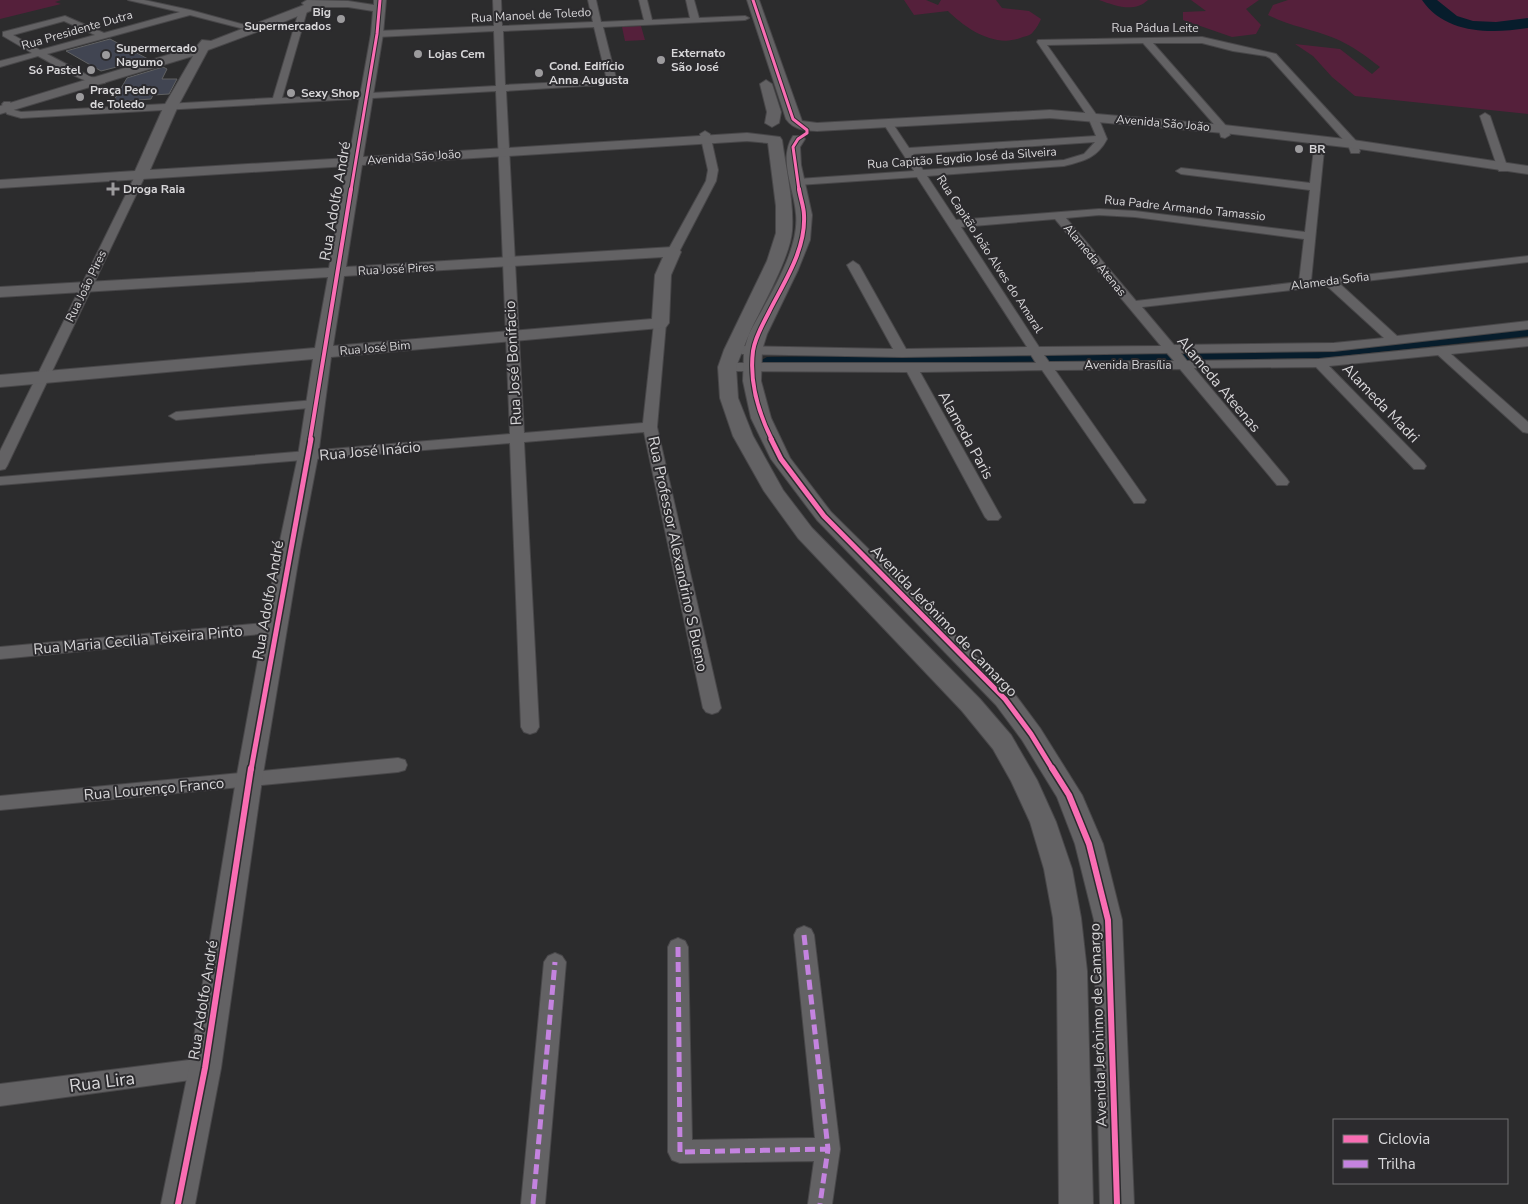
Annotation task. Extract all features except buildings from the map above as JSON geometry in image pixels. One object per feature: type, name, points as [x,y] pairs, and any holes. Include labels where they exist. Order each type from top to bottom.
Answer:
[{"type":"main road","points":[[753,0],[793,119],[800,131]]},
{"type":"main road","points":[[4,107],[102,81],[204,46],[311,3],[380,5]]},
{"type":"main road","name":"Rua Adolfo André","points":[[178,1204],[205,1068],[249,780],[275,628],[308,456],[322,353],[377,34],[380,5]]},
{"type":"main road","points":[[4,107],[89,79],[204,46]]},
{"type":"main road","points":[[172,106],[204,46]]},
{"type":"main road","name":"Avenida Jerônimo de Camargo","points":[[763,74],[774,112],[770,132],[784,206],[784,233],[729,398],[740,428],[774,491],[806,533],[971,705],[1002,742],[1024,780],[1043,822],[1058,869],[1068,918],[1072,971],[1076,1204]]},
{"type":"main road","name":"Rua João Pires","points":[[142,172],[172,106]]},
{"type":"main road","name":"Avenida São João","points":[[800,131],[818,132],[952,121],[1094,120],[1272,137],[1526,169]]},
{"type":"main road","points":[[770,132],[800,131]]},
{"type":"main road","points":[[770,132],[800,131]]},
{"type":"main road","name":"Avenida Jerônimo de Camargo","points":[[741,358],[758,334],[790,270],[802,240],[804,215],[794,166],[793,147],[800,131]]},
{"type":"main road","name":"Avenida São João","points":[[0,177],[74,176],[663,139],[747,137],[770,132]]},
{"type":"main road","name":"Avenida São João","points":[[0,184],[74,176]]},
{"type":"main road","name":"Rua José Pires","points":[[0,292],[673,252]]},
{"type":"main road","name":"Rua Professor Alexandrino S Bueno","points":[[660,323],[664,275],[673,252]]},
{"type":"main road","name":"Rua José Bim","points":[[0,381],[660,323]]},
{"type":"main road","name":"Avenida Jerônimo de Camargo","points":[[741,358],[752,381],[767,434],[782,459],[824,516],[1005,699],[1031,734],[1069,795],[1089,844],[1108,920],[1117,1204]]},
{"type":"street","points":[[132,0],[252,28]]},
{"type":"street","name":"Rua José Bonifacio","points":[[497,0],[530,727]]},
{"type":"street","points":[[4,107],[13,114],[21,114],[612,82],[592,0]]},
{"type":"street","points":[[643,0],[649,22]]},
{"type":"street","points":[[690,0],[695,20]]},
{"type":"street","points":[[278,100],[311,3]]},
{"type":"street","name":"Rua Presidente Dutra","points":[[0,64],[190,12]]},
{"type":"street","points":[[102,81],[89,79],[6,34],[65,18],[103,36]]},
{"type":"street","name":"Rua Manoel de Toledo","points":[[377,34],[745,18]]},
{"type":"street","points":[[1146,41],[1225,132]]},
{"type":"street","name":"Rua Pádua Leite","points":[[1094,120],[1041,42],[1215,41],[1235,49],[1267,53],[1273,56],[1354,148]]},
{"type":"street","points":[[1485,116],[1502,167]]},
{"type":"street","points":[[906,151],[1102,139],[1094,120]]},
{"type":"street","name":"Rua Capitão João Alves do Amaral","points":[[890,125],[1040,358],[1139,500]]},
{"type":"street","points":[[673,252],[712,181],[713,170],[705,137]]},
{"type":"street","name":"Rua Capitão Egydio José da Silveira","points":[[798,182],[1064,163],[1084,158],[1097,150],[1102,139]]},
{"type":"street","points":[[1305,284],[1320,143]]},
{"type":"street","points":[[1181,171],[1314,187]]},
{"type":"street","name":"Rua João Pires","points":[[0,466],[142,172]]},
{"type":"street","name":"Rua Padre Armando Tamassio","points":[[954,224],[1099,212],[1135,214],[1309,236]]},
{"type":"street","name":"Alameda Atenas","points":[[1058,215],[1132,305]]},
{"type":"street","name":"Alameda Sofia","points":[[1132,305],[1528,259]]},
{"type":"street","points":[[854,266],[902,353]]},
{"type":"street","points":[[1329,282],[1394,340]]},
{"type":"street","name":"Alameda Ateenas","points":[[1132,305],[1282,482]]},
{"type":"street","name":"Rua Professor Alexandrino S Bueno","points":[[660,323],[650,427],[712,708]]},
{"type":"street","name":"Avenida Brasília","points":[[741,358],[902,353],[1040,358],[1175,356],[1334,347],[1528,325]]},
{"type":"street","name":"Avenida Brasília","points":[[741,358],[911,368],[1040,358],[1175,356],[1319,363],[1528,342]]},
{"type":"street","points":[[1442,352],[1528,429]]},
{"type":"street","name":"Alameda Madri","points":[[1319,363],[1419,466]]},
{"type":"street","name":"Alameda Paris","points":[[911,368],[993,517]]},
{"type":"street","points":[[176,416],[315,404]]},
{"type":"street","name":"Rua José Inácio","points":[[0,481],[650,427]]},
{"type":"street","name":"Rua Maria Cecilia Teixeira Pinto","points":[[0,653],[275,628]]},
{"type":"street","name":"Rua Lourenço Franco","points":[[0,803],[398,765]]},
{"type":"street","points":[[804,935],[828,1149],[820,1204]]},
{"type":"street","points":[[678,947],[680,1152],[828,1149]]},
{"type":"street","points":[[533,1204],[555,962]]},
{"type":"street","name":"Rua Lira","points":[[0,1095],[205,1068]]},
{"type":"shaded area","points":[[0,0],[61,0],[55,2],[61,4],[0,19]]},
{"type":"shaded area","points":[[904,0],[926,0],[938,5],[941,0],[996,0],[1002,8],[1029,11],[1041,19],[1036,29],[1030,35],[1002,41],[992,39],[973,30],[948,11],[914,15]]},
{"type":"shaded area","points":[[1099,0],[1148,0],[1137,6],[1125,7]]},
{"type":"shaded area","points":[[1191,0],[1259,0],[1246,9],[1261,25],[1256,34],[1232,37],[1183,20],[1183,12],[1206,11]]},
{"type":"shaded area","points":[[1288,0],[1528,0],[1528,114],[1355,96],[1332,77],[1313,56],[1295,44],[1340,49],[1372,74],[1380,67],[1340,41],[1268,15],[1273,5]]},
{"type":"shaded area","points":[[641,26],[645,40],[625,41],[622,27]]},
{"type":"waterway","points":[[1429,0],[1443,14],[1462,23],[1496,27],[1528,23]]},
{"type":"waterway","points":[[767,361],[1322,354],[1528,332]]},
{"type":"marked path","points":[[804,935],[828,1149],[820,1204]]},
{"type":"marked path","points":[[678,947],[680,1152],[828,1149]]},
{"type":"marked path","points":[[533,1204],[555,962]]},
{"type":"cycle path","points":[[178,1204],[205,1068],[249,780],[289,550],[308,456],[323,353],[377,34],[380,0]]},
{"type":"cycle path","points":[[753,0],[793,119],[807,130],[807,133],[798,139],[793,147],[794,165],[804,215],[802,240],[790,270],[758,334],[753,350],[752,381],[761,418],[781,459],[824,516],[1005,699],[1031,734],[1069,795],[1089,844],[1108,920],[1117,1204]]},
{"type":"place","name":"Big Supermercados","points":[[341,19]]},
{"type":"place","name":"Lojas Cem","points":[[418,54]]},
{"type":"place","name":"Supermercado Nagumo","points":[[106,55]]},
{"type":"place","name":"Externato São José","points":[[661,60]]},
{"type":"place","name":"Só Pastel","points":[[91,70]]},
{"type":"place","name":"Cond. Edifício Anna Augusta","points":[[539,73]]},
{"type":"place","name":"Sexy Shop","points":[[291,93]]},
{"type":"place","name":"Praça Pedro de Toledo","points":[[80,97]]},
{"type":"place","name":"BR","points":[[1299,149]]},
{"type":"place","name":"Droga Raia","points":[[113,189]]}]
